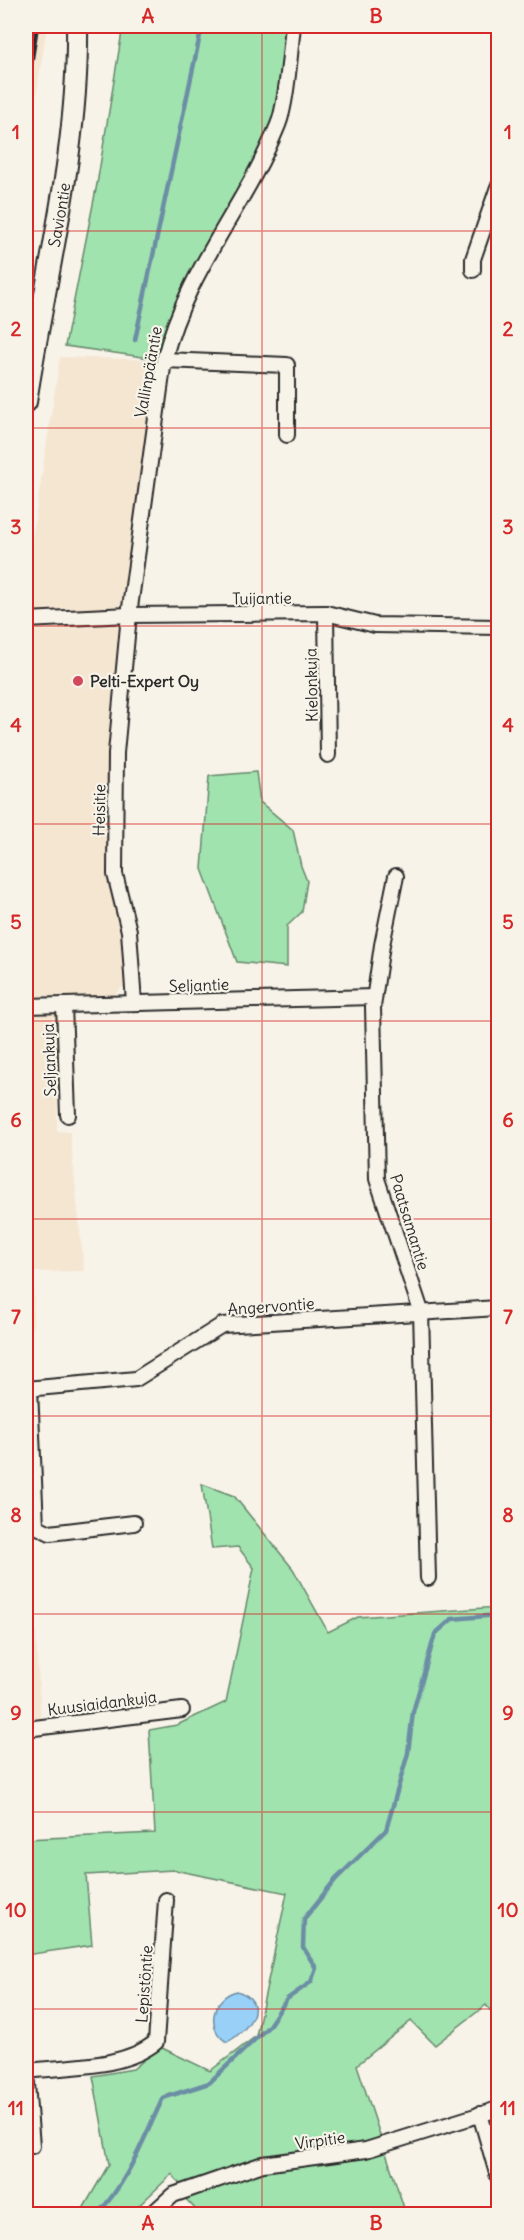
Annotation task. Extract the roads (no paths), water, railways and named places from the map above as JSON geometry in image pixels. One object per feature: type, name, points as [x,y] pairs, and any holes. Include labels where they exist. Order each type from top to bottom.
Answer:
[{"type":"main road","name":"Saviontie","points":[[26,402],[71,141],[77,82],[77,26]]},
{"type":"street","name":"Vallinpääntie","points":[[129,615],[164,360],[173,323],[191,284],[249,184],[279,123],[293,26]]},
{"type":"street","points":[[473,270],[473,259],[498,191]]},
{"type":"street","points":[[164,360],[287,365],[287,435]]},
{"type":"street","name":"Tuijantie","points":[[26,620],[129,615],[326,614],[375,625],[498,627]]},
{"type":"street","name":"Kielonkuja","points":[[326,614],[328,755]]},
{"type":"street","name":"Heisitie","points":[[129,615],[116,753],[115,874],[129,931],[134,1003]]},
{"type":"street","name":"Paatsamantie","points":[[396,876],[374,996],[377,1179],[421,1311],[428,1578]]},
{"type":"street","name":"Seljantie","points":[[26,1006],[374,996]]},
{"type":"street","name":"Seljankuja","points":[[64,1005],[68,1115]]},
{"type":"street","name":"Angervontie","points":[[28,1389],[136,1379],[222,1325],[498,1308]]},
{"type":"street","points":[[28,1389],[36,1526],[50,1533],[134,1522]]},
{"type":"street","name":"Kuusiaidankuja","points":[[26,1729],[182,1710]]},
{"type":"street","name":"Lepistöntie","points":[[26,2072],[118,2060],[142,2053],[156,2042],[166,1900]]},
{"type":"street","points":[[26,2072],[32,2146]]},
{"type":"street","name":"Virpitie","points":[[152,2214],[173,2195],[263,2164],[366,2150],[498,2109]]},
{"type":"street","points":[[480,2114],[498,2177]]},
{"type":"water","points":[[237,1991],[253,2002],[253,2016],[242,2031],[227,2042],[215,2029],[214,2014],[222,1999]]},
{"type":"waterway","points":[[135,340],[202,26]]},
{"type":"waterway","points":[[97,2214],[108,2202],[126,2174],[163,2098],[209,2083],[268,2027],[287,1999],[311,1982],[316,1968],[303,1947],[304,1919],[335,1880],[386,1830],[408,1753],[413,1712],[435,1634],[452,1619],[498,1615]]},
{"type":"railway","points":[[26,35],[27,26]]},
{"type":"railway","points":[[26,97],[37,26]]},
{"type":"place","name":"Pelti-Expert Oy","points":[[78,681]]}]
